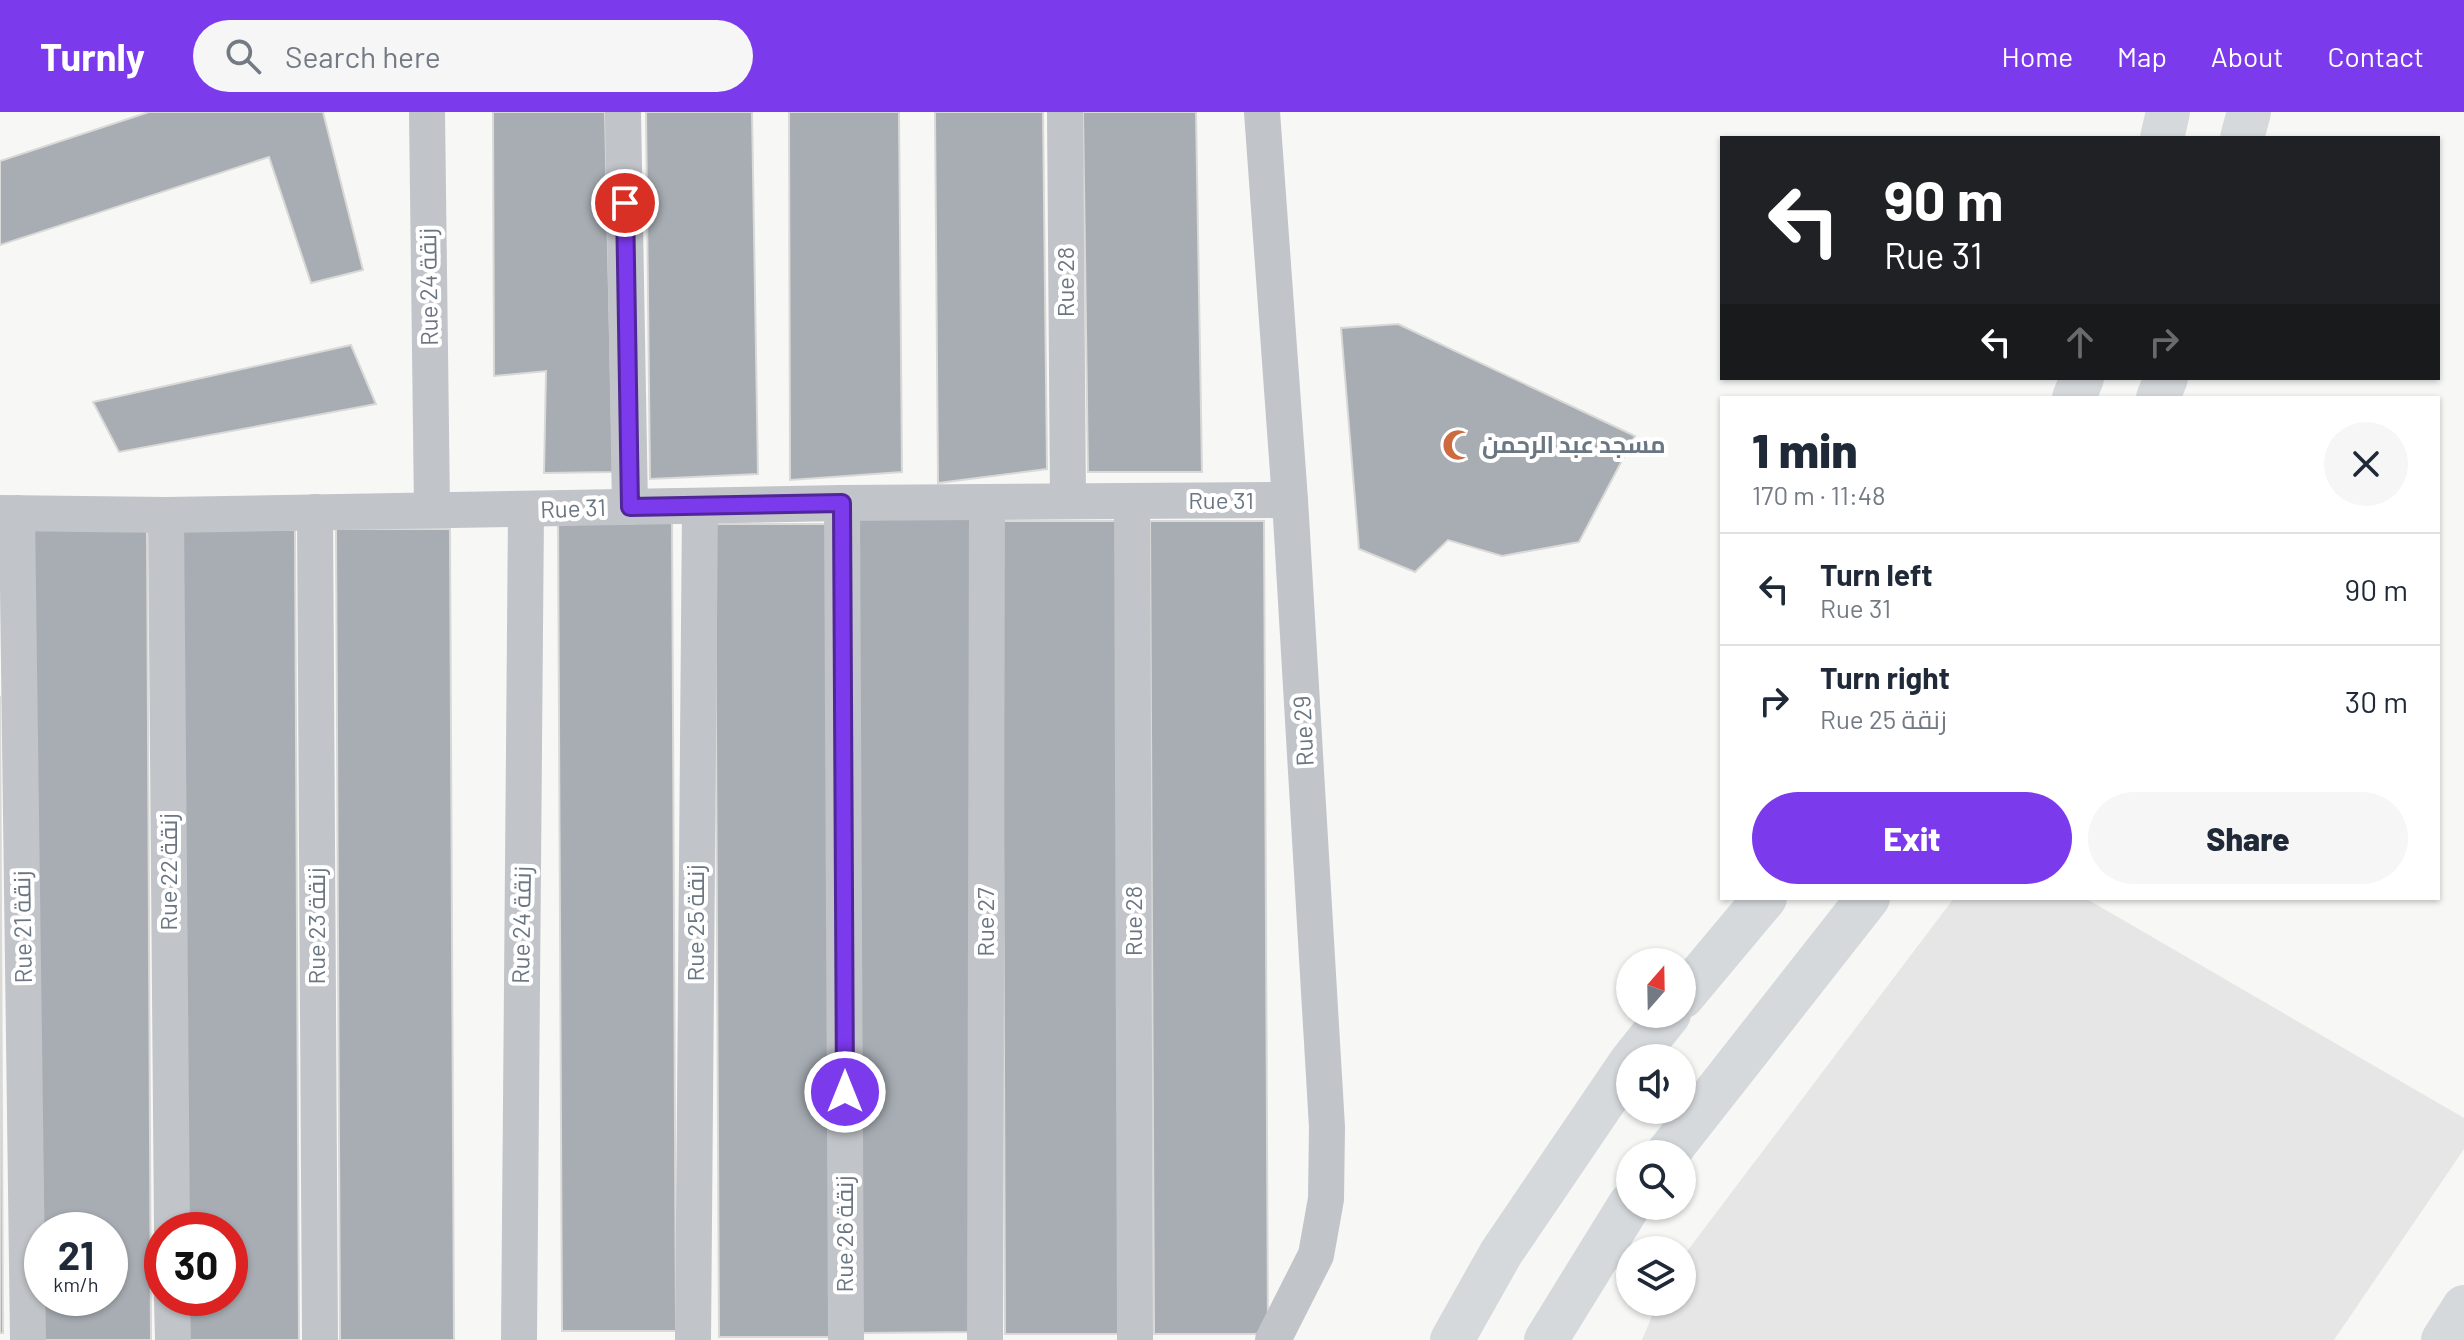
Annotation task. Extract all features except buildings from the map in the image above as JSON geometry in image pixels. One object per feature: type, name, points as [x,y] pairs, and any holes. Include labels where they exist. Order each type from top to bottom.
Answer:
[{"type":"main road","points":[[2162,136],[2168,112]]},
{"type":"main road","points":[[2243,136],[2249,112]]},
{"type":"main road","points":[[1696,980],[1763,900]]},
{"type":"main road","points":[[1678,1140],[1866,900]]},
{"type":"main road","points":[[1645,1044],[1658,1028]]},
{"type":"main road","points":[[1452,1340],[1501,1253],[1616,1084]]},
{"type":"main road","points":[[1546,1340],[1620,1220]]},
{"type":"main road","points":[[2443,1340],[2464,1307]]},
{"type":"main road","points":[[2451,1340],[2464,1324]]},
{"type":"street","name":"Rue 24 زنقة","points":[[427,112],[432,509]]},
{"type":"street","points":[[623,112],[630,507]]},
{"type":"street","name":"Rue 28","points":[[1065,112],[1068,501]]},
{"type":"street","name":"Rue 29","points":[[1262,112],[1290,500],[1327,1127],[1326,1199],[1316,1255],[1273,1340]]},
{"type":"street","name":"Rue 31","points":[[9,513],[166,515],[842,503],[1290,500]]},
{"type":"street","name":"Rue 28","points":[[1132,501],[1135,1340]]},
{"type":"street","name":"Rue 26 زنقة","points":[[842,503],[846,1340]]},
{"type":"street","name":"Rue 27","points":[[985,1340],[987,504]]},
{"type":"street","name":"Rue 25 زنقة","points":[[693,1340],[700,506]]},
{"type":"street","name":"Rue 24 زنقة","points":[[519,1340],[526,511]]},
{"type":"street","name":"Rue 23 زنقة","points":[[315,512],[320,1340]]},
{"type":"street","name":"Rue 21 زنقة","points":[[9,513],[28,1340]]},
{"type":"street","name":"Rue 22 زنقة","points":[[166,515],[172,1212]]},
{"type":"street","points":[[172,1316],[173,1340]]},
{"type":"shaded area","points":[[1952,900],[2088,900],[2464,1118],[2464,1149],[2334,1340],[1642,1340],[1652,1316],[1696,1316],[1696,1239]]},
{"type":"place","name":"مسجد عبد الرحمن","points":[[1458,445]]},
{"type":"route","points":[[625,203],[630,507],[842,503],[845,1092]]}]
